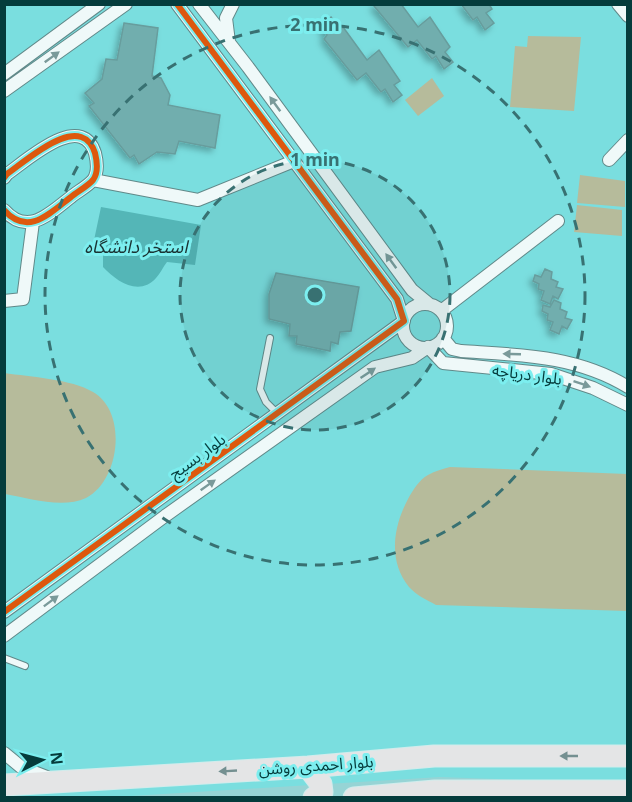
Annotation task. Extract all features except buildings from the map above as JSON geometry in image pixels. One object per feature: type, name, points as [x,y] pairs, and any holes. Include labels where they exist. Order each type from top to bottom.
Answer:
[{"type":"highway","name":"بلوار احمدی روشن","points":[[4,785],[308,767],[435,756],[627,756]]},
{"type":"highway","points":[[308,767],[321,784],[322,792],[314,798]]},
{"type":"highway","points":[[354,798],[435,791],[627,791]]},
{"type":"street","points":[[4,74],[99,4]]},
{"type":"street","points":[[4,91],[126,4]]},
{"type":"street","points":[[177,4],[397,299],[409,340],[415,345],[434,346],[443,338],[447,324],[441,311],[412,290],[199,4]]},
{"type":"street","points":[[229,43],[226,18],[233,4]]},
{"type":"street","points":[[618,4],[627,16]]},
{"type":"street","points":[[4,178],[56,140],[66,136],[76,136],[85,140],[93,149],[97,163],[93,180],[46,216],[33,222],[17,221],[4,210]]},
{"type":"street","points":[[609,160],[627,140]]},
{"type":"street","points":[[93,180],[198,200],[294,161]]},
{"type":"street","points":[[441,311],[558,220]]},
{"type":"street","points":[[4,301],[23,299],[33,222]]},
{"type":"street","points":[[404,321],[406,315],[416,306],[429,304]]},
{"type":"street","name":"بلوار بسیج","points":[[4,612],[404,321]]},
{"type":"street","name":"بلوار دریاچه","points":[[443,338],[452,349],[460,351],[538,356],[586,367],[627,387]]},
{"type":"street","name":"بلوار بسیج","points":[[4,636],[165,516],[375,367],[412,358],[428,347]]},
{"type":"street","name":"بلوار دریاچه","points":[[428,347],[443,363],[550,374],[593,388],[627,405]]},
{"type":"street","points":[[4,753],[21,767],[35,773],[75,780]]},
{"type":"lane","points":[[294,161],[309,150]]},
{"type":"lane","points":[[270,338],[260,388],[266,402],[278,414]]},
{"type":"lane","points":[[4,658],[25,666]]},
{"type":"shaded area","points":[[4,5],[614,5],[628,22],[627,784],[440,777],[115,797],[5,797]]},
{"type":"green space","points":[[528,36],[581,37],[574,111],[510,107],[515,46],[527,47]]},
{"type":"green space","points":[[432,78],[444,96],[418,116],[405,100]]},
{"type":"green space","points":[[580,175],[625,181],[625,207],[577,203]]},
{"type":"green space","points":[[577,205],[622,210],[622,236],[574,232]]},
{"type":"green space","points":[[4,373],[74,384],[93,392],[104,402],[115,430],[112,462],[106,477],[86,498],[67,503],[56,503],[5,494]]},
{"type":"green space","points":[[450,467],[627,474],[627,611],[436,605],[415,592],[402,577],[398,566],[395,544],[399,521],[408,499],[419,482],[439,470]]},
{"type":"water","name":"استخر دانشگاه","points":[[101,207],[201,225],[195,265],[167,262],[149,284],[135,287],[121,282],[103,267],[103,251],[93,245]]},
{"type":"cycle path","points":[[4,612],[404,321],[397,299],[177,4]]},
{"type":"cycle path","points":[[4,178],[40,150],[66,137],[78,136],[88,141],[95,153],[97,170],[93,180],[47,215],[39,220],[22,222],[4,210]]}]
